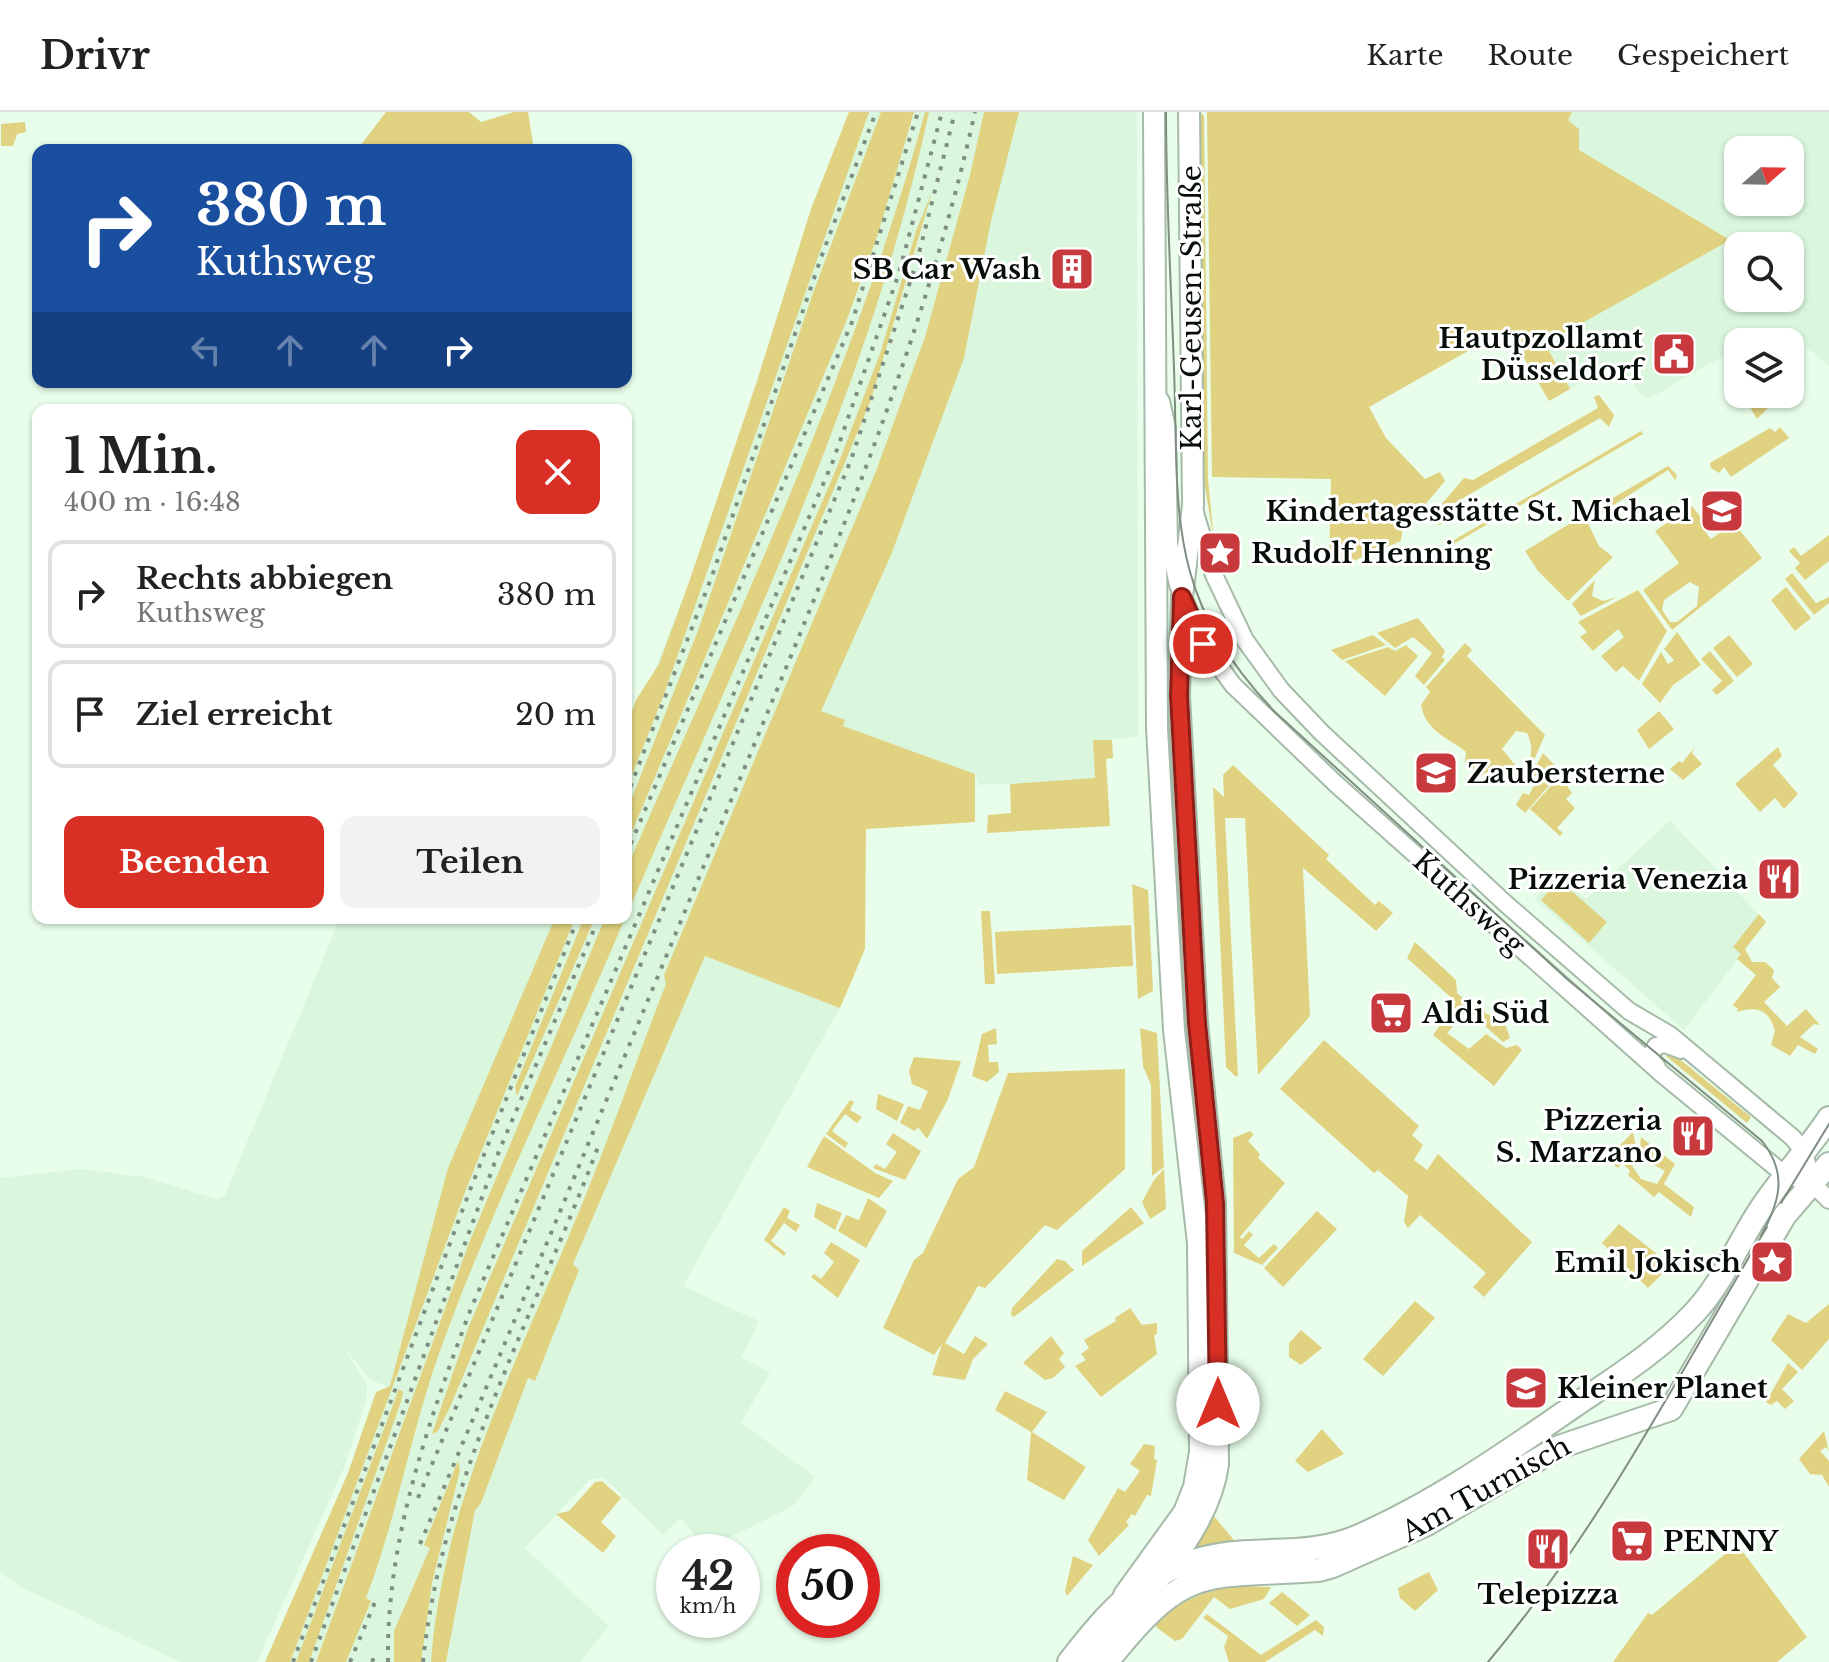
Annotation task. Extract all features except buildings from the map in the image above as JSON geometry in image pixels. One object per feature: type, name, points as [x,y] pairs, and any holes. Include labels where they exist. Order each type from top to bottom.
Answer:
[{"type":"main road","name":"Karl-Geusen-Straße","points":[[1122,1598],[1178,1523],[1194,1487],[1200,1452],[1198,1243],[1174,1030],[1159,775],[1154,112]]},
{"type":"main road","name":"Karl-Geusen-Straße","points":[[1160,1575],[1204,1514],[1216,1480],[1218,1343],[1215,1203],[1197,1023],[1179,655],[1182,597],[1193,505],[1189,112]]},
{"type":"main road","points":[[1156,219],[1174,221],[1181,229],[1183,286],[1192,332]]},
{"type":"main road","points":[[1159,775],[1183,774]]},
{"type":"main road","name":"Am Turnisch","points":[[1069,1662],[1122,1598],[1160,1575],[1216,1556],[1323,1548],[1402,1515],[1494,1462],[1654,1351],[1696,1311],[1785,1175],[1829,1118]]},
{"type":"main road","points":[[1812,1183],[1829,1164]]},
{"type":"main road","name":"Am Turnisch","points":[[1107,1662],[1139,1621],[1178,1589],[1223,1573],[1319,1570],[1374,1550],[1425,1525],[1559,1447],[1650,1418],[1676,1404],[1785,1215],[1812,1183]]},
{"type":"main road","points":[[1090,1662],[1160,1575]]},
{"type":"street","name":"Karl-Geusen-Straße","points":[[1157,388],[1167,428],[1169,544],[1182,597]]},
{"type":"street","name":"Karl-Geusen-Straße","points":[[1193,505],[1208,558]]},
{"type":"street","name":"Kuthsweg","points":[[1208,558],[1245,640],[1281,690],[1322,733],[1629,1011],[1687,1050],[1793,1138],[1804,1152]]},
{"type":"street","name":"Kuthsweg","points":[[1182,597],[1215,662],[1278,731],[1662,1074],[1785,1175],[1812,1183]]},
{"type":"street","name":"Kuthsweg","points":[[1278,731],[1321,761],[1330,762],[1335,756],[1322,733]]},
{"type":"street","points":[[1662,1074],[1649,1058],[1653,1049],[1665,1044],[1687,1050]]},
{"type":"street","points":[[1804,1152],[1812,1183],[1829,1200]]},
{"type":"shaded area","points":[[386,112],[469,112],[481,122],[514,112],[528,112],[533,144],[362,144]]},
{"type":"shaded area","points":[[849,112],[1137,112],[1138,737],[1093,741],[1095,779],[978,785],[975,774],[843,726],[845,721],[719,960],[840,1008],[683,1286],[759,1321],[742,1357],[770,1373],[741,1423],[816,1477],[793,1506],[736,1534],[694,1534],[681,1518],[662,1534],[604,1478],[590,1479],[525,1548],[609,1626],[580,1662],[279,1662],[389,1387],[370,1380],[340,1342],[367,1383],[366,1401],[344,1468],[257,1662],[180,1662],[23,1588],[0,1573],[0,1178],[81,1169],[144,1177],[217,1199],[225,1195],[338,924],[632,924],[632,729],[688,585],[811,209]]},
{"type":"shaded area","points":[[849,112],[869,112],[663,697],[632,775],[632,711],[659,664],[688,585],[811,209]]},
{"type":"shaded area","points":[[881,112],[914,112],[878,234],[846,322],[632,832],[632,798],[699,628],[813,293]]},
{"type":"shaded area","points":[[925,112],[929,112],[903,216],[872,319],[836,420],[755,621],[632,903],[632,856],[828,401],[896,210]]},
{"type":"shaded area","points":[[984,112],[1019,112],[991,221],[964,358],[891,555],[821,711],[845,720],[843,726],[975,774],[975,822],[866,829],[865,949],[840,1008],[705,956],[573,1264],[579,1270],[535,1381],[528,1378],[481,1503],[475,1510],[446,1662],[431,1662],[449,1551],[482,1445],[594,1175],[666,984],[664,975],[876,471],[925,337],[970,175]]},
{"type":"shaded area","points":[[1200,112],[1204,116],[1208,478],[1214,542],[1203,474]]},
{"type":"shaded area","points":[[1207,112],[1572,112],[1568,120],[1579,129],[1579,150],[1724,236],[1724,243],[1545,344],[1570,389],[1549,401],[1507,329],[1369,407],[1386,438],[1425,479],[1440,472],[1445,481],[1413,519],[1404,516],[1401,541],[1351,562],[1329,564],[1331,479],[1212,477]]},
{"type":"shaded area","points":[[1478,112],[1829,112],[1829,367],[1804,344],[1804,328],[1724,328],[1724,356],[1650,398],[1639,394],[1623,368],[1604,370],[1570,389],[1544,345],[1713,246]]},
{"type":"shaded area","points":[[25,122],[26,132],[17,134],[13,146],[1,146],[1,124]]},
{"type":"shaded area","points":[[932,192],[871,400],[451,1405],[438,1431],[432,1434],[469,1326],[837,467],[881,351],[916,231]]},
{"type":"shaded area","points":[[1599,395],[1614,415],[1609,427],[1600,418],[1441,511],[1448,521],[1439,525],[1433,522],[1434,513],[1464,478],[1473,480],[1598,408],[1594,397]]},
{"type":"shaded area","points":[[1751,408],[1768,408],[1757,419]]},
{"type":"shaded area","points":[[1780,427],[1789,438],[1731,477],[1724,467],[1719,473],[1711,468],[1710,463],[1770,428],[1775,432]]},
{"type":"shaded area","points":[[1641,431],[1643,434],[1450,546],[1454,540]]},
{"type":"shaded area","points":[[1668,466],[1677,475],[1675,480],[1668,470],[1592,519],[1592,510]]},
{"type":"shaded area","points":[[1692,506],[1708,527],[1704,530],[1711,539],[1734,523],[1762,558],[1672,630],[1643,590],[1679,563],[1655,531]],"holes":[[[1690,582],[1699,587],[1697,606],[1677,622],[1670,622],[1662,610],[1664,600]]]},
{"type":"shaded area","points":[[1584,515],[1599,546],[1613,557],[1568,601],[1538,571],[1525,551]]},
{"type":"shaded area","points":[[1829,535],[1829,561],[1805,580],[1795,568],[1800,563],[1789,551],[1794,547],[1801,556]]},
{"type":"shaded area","points":[[1792,573],[1816,603],[1829,597],[1829,603],[1814,615],[1785,579]]},
{"type":"shaded area","points":[[1595,580],[1592,596],[1603,601],[1617,597],[1581,616],[1572,604]]},
{"type":"shaded area","points":[[1786,587],[1811,618],[1795,631],[1771,600]]},
{"type":"shaded area","points":[[1638,590],[1667,631],[1639,681],[1623,666],[1616,672],[1601,656],[1624,637],[1618,629],[1593,651],[1580,637],[1587,632],[1578,622]]},
{"type":"shaded area","points":[[1418,618],[1445,651],[1442,657],[1445,660],[1424,685],[1415,676],[1432,653],[1413,637],[1395,648],[1377,633]]},
{"type":"shaded area","points":[[1677,632],[1701,665],[1673,685],[1660,703],[1642,684],[1661,652],[1668,664],[1674,660],[1664,649]]},
{"type":"shaded area","points":[[1373,635],[1386,645],[1342,660],[1331,650]]},
{"type":"shaded area","points":[[1729,635],[1753,664],[1737,677],[1713,648]]},
{"type":"shaded area","points":[[1465,643],[1472,650],[1467,656],[1545,735],[1526,778],[1518,783],[1487,772],[1481,776],[1465,762],[1466,752],[1428,722],[1421,705],[1430,692],[1426,687]],"holes":[[[1516,731],[1527,733],[1531,754],[1520,771],[1502,749]]]},
{"type":"shaded area","points":[[1406,645],[1418,656],[1385,696],[1345,661],[1388,647],[1395,651]]},
{"type":"shaded area","points":[[1710,651],[1734,681],[1717,695],[1712,690],[1722,681],[1701,659]]},
{"type":"shaded area","points":[[1659,711],[1674,729],[1649,749],[1637,730]]},
{"type":"shaded area","points":[[1093,740],[1112,740],[1113,758],[1106,759],[1110,826],[987,833],[988,815],[1011,813],[1010,784],[1095,778]]},
{"type":"shaded area","points":[[1695,747],[1692,753],[1702,764],[1683,780],[1670,769],[1679,761],[1682,763]]},
{"type":"shaded area","points":[[1778,747],[1782,756],[1773,765],[1798,794],[1784,809],[1775,798],[1760,812],[1735,784]]},
{"type":"shaded area","points":[[1543,753],[1561,772],[1525,813],[1516,805],[1523,793],[1529,795],[1538,778],[1532,774]]},
{"type":"shaded area","points":[[1233,765],[1329,855],[1326,859],[1375,905],[1379,901],[1393,913],[1376,931],[1303,868],[1310,1016],[1258,1075],[1245,818],[1225,818],[1238,1076],[1226,1067],[1213,787],[1224,797],[1223,775]]},
{"type":"shaded area","points":[[1560,776],[1572,793],[1566,799],[1575,808],[1557,828],[1563,833],[1560,836],[1530,809]]},
{"type":"shaded area","points":[[1172,789],[1175,790],[1194,1087],[1186,1015],[1180,1001]]},
{"type":"shaded area","points":[[1670,820],[1766,922],[1684,1030],[1535,899],[1555,873],[1586,899]]},
{"type":"shaded area","points":[[1559,880],[1607,922],[1589,943],[1541,900]]},
{"type":"shaded area","points":[[1132,884],[1148,890],[1153,991],[1138,999]]},
{"type":"shaded area","points":[[981,911],[990,911],[995,984],[985,984]]},
{"type":"shaded area","points":[[1759,914],[1766,922],[1745,949],[1752,962],[1765,962],[1774,970],[1772,978],[1780,987],[1764,1002],[1787,1026],[1806,1009],[1820,1025],[1814,1024],[1800,1037],[1818,1049],[1815,1054],[1798,1045],[1790,1056],[1771,1045],[1775,1031],[1769,1018],[1756,1010],[1737,1012],[1733,1005],[1756,975],[1737,959],[1741,954],[1733,947]]},
{"type":"shaded area","points":[[552,924],[573,924],[467,1187],[290,1662],[265,1662],[348,1473],[376,1392],[390,1386],[448,1168]]},
{"type":"shaded area","points":[[582,924],[592,924],[517,1096],[515,1087]]},
{"type":"shaded area","points":[[602,924],[622,924],[507,1185],[441,1348],[366,1598],[371,1601],[346,1662],[316,1662],[469,1243]]},
{"type":"shaded area","points":[[1131,925],[1133,966],[997,974],[995,932]]},
{"type":"shaded area","points":[[1415,942],[1456,980],[1457,993],[1471,1005],[1482,1004],[1486,1014],[1495,1016],[1496,1023],[1505,1024],[1510,1038],[1503,1042],[1467,1010],[1447,1033],[1469,1049],[1486,1034],[1506,1048],[1517,1045],[1522,1050],[1494,1086],[1433,1035],[1456,1002],[1407,958]]},
{"type":"shaded area","points":[[996,1028],[997,1044],[988,1045],[989,1062],[998,1062],[999,1072],[987,1082],[972,1076],[982,1034]]},
{"type":"shaded area","points":[[1140,1028],[1157,1033],[1164,1167],[1152,1176],[1151,1085],[1143,1066]]},
{"type":"shaded area","points":[[1324,1040],[1419,1126],[1412,1135],[1423,1145],[1414,1160],[1427,1170],[1438,1154],[1532,1242],[1484,1297],[1473,1287],[1486,1273],[1420,1215],[1408,1228],[1404,1222],[1408,1196],[1378,1170],[1374,1173],[1280,1089]]},
{"type":"shaded area","points":[[1672,1053],[1751,1117],[1747,1123],[1666,1056]]},
{"type":"shaded area","points":[[914,1057],[961,1061],[948,1099],[927,1139],[918,1127],[915,1131],[900,1123],[908,1106],[920,1110],[928,1091],[912,1084],[909,1071]]},
{"type":"shaded area","points":[[1125,1069],[1125,1169],[1057,1230],[1045,1225],[985,1288],[978,1286],[945,1343],[964,1354],[975,1336],[988,1344],[973,1359],[965,1380],[932,1375],[942,1344],[934,1355],[883,1328],[914,1260],[923,1253],[958,1179],[974,1167],[1008,1073]]},
{"type":"shaded area","points":[[878,1094],[904,1104],[897,1121],[876,1109]]},
{"type":"shaded area","points":[[850,1100],[854,1102],[850,1110],[862,1117],[857,1123],[845,1114],[832,1131],[848,1143],[845,1148],[826,1134]]},
{"type":"shaded area","points":[[1250,1131],[1254,1134],[1248,1141],[1260,1154],[1258,1158],[1285,1183],[1240,1237],[1242,1239],[1249,1231],[1253,1235],[1244,1245],[1259,1258],[1274,1244],[1278,1248],[1262,1265],[1234,1253],[1233,1138]]},
{"type":"shaded area","points":[[1633,1132],[1636,1146],[1629,1161],[1641,1179],[1657,1184],[1665,1171],[1654,1165],[1650,1158],[1645,1159],[1640,1149],[1641,1137],[1675,1164],[1664,1184],[1694,1207],[1691,1217],[1659,1192],[1654,1197],[1628,1175],[1630,1171],[1622,1163],[1618,1168],[1606,1159]]},
{"type":"shaded area","points":[[893,1133],[921,1151],[905,1180],[873,1168],[876,1164],[885,1169],[897,1152],[886,1144]]},
{"type":"shaded area","points":[[824,1136],[875,1173],[893,1181],[879,1198],[807,1167]]},
{"type":"shaded area","points":[[1164,1169],[1166,1209],[1150,1219],[1142,1202]]},
{"type":"shaded area","points":[[868,1198],[887,1211],[866,1248],[838,1231],[846,1215],[859,1220]]},
{"type":"shaded area","points":[[817,1203],[842,1213],[835,1230],[814,1217]]},
{"type":"shaded area","points":[[784,1207],[790,1211],[787,1218],[800,1225],[796,1232],[784,1223],[771,1241],[786,1253],[784,1256],[764,1240]]},
{"type":"shaded area","points":[[1131,1207],[1144,1223],[1082,1266],[1082,1251]]},
{"type":"shaded area","points":[[1317,1211],[1337,1229],[1283,1287],[1264,1268]]},
{"type":"shaded area","points":[[1619,1224],[1671,1265],[1648,1288],[1602,1243]]},
{"type":"shaded area","points":[[831,1242],[860,1260],[838,1298],[811,1277],[814,1274],[821,1279],[834,1262],[824,1253]]},
{"type":"shaded area","points":[[1057,1259],[1065,1261],[1074,1270],[1014,1317],[1011,1315],[1012,1308]]},
{"type":"shaded area","points":[[1415,1301],[1435,1318],[1383,1376],[1363,1359]]},
{"type":"shaded area","points":[[1829,1304],[1829,1339],[1802,1370],[1771,1340],[1788,1314],[1806,1323]]},
{"type":"shaded area","points":[[1130,1308],[1142,1325],[1157,1323],[1157,1334],[1154,1335],[1157,1354],[1101,1397],[1075,1366],[1086,1360],[1081,1354],[1089,1348],[1084,1340],[1116,1321],[1115,1318]]},
{"type":"shaded area","points":[[1301,1330],[1322,1348],[1301,1365],[1289,1357],[1289,1343]]},
{"type":"shaded area","points":[[1051,1336],[1064,1353],[1059,1359],[1065,1367],[1053,1378],[1045,1380],[1023,1363]]},
{"type":"shaded area","points":[[1788,1363],[1798,1372],[1782,1389],[1794,1401],[1785,1409],[1777,1401],[1771,1405],[1766,1402]]},
{"type":"shaded area","points":[[399,1389],[403,1392],[401,1402],[309,1662],[296,1662]]},
{"type":"shaded area","points":[[1005,1391],[1047,1412],[1032,1432],[1086,1467],[1064,1500],[1027,1480],[1031,1432],[995,1410]]},
{"type":"shaded area","points":[[1322,1429],[1344,1454],[1308,1472],[1295,1461]]},
{"type":"shaded area","points":[[1824,1431],[1829,1451],[1826,1447],[1820,1451],[1829,1461],[1829,1487],[1822,1475],[1810,1474],[1799,1459]]},
{"type":"shaded area","points":[[1144,1444],[1155,1446],[1154,1459],[1157,1460],[1151,1496],[1147,1495],[1135,1516],[1132,1514],[1126,1522],[1129,1525],[1099,1556],[1088,1540],[1118,1488],[1125,1492],[1140,1471],[1130,1464]]},
{"type":"shaded area","points":[[458,1461],[460,1470],[432,1583],[421,1662],[394,1662],[394,1631],[430,1548],[424,1545]]},
{"type":"shaded area","points":[[602,1481],[621,1498],[601,1522],[616,1536],[603,1553],[556,1514],[569,1511],[595,1482]]},
{"type":"shaded area","points":[[1213,1515],[1239,1546],[1186,1552]]},
{"type":"shaded area","points":[[1737,1544],[1807,1637],[1777,1662],[1613,1662],[1648,1613],[1652,1615]]},
{"type":"shaded area","points":[[1073,1556],[1093,1565],[1067,1596],[1065,1591]]},
{"type":"shaded area","points":[[1429,1572],[1438,1590],[1415,1611],[1400,1598],[1398,1588]]},
{"type":"shaded area","points":[[1239,1586],[1271,1587],[1264,1599],[1230,1609],[1214,1597],[1182,1639],[1175,1641],[1156,1627],[1155,1623],[1184,1602],[1204,1593]]},
{"type":"shaded area","points":[[1282,1592],[1310,1615],[1297,1626],[1269,1603]]},
{"type":"shaded area","points":[[1207,1614],[1261,1655],[1316,1620],[1324,1627],[1323,1636],[1315,1630],[1265,1662],[1229,1662],[1224,1647],[1228,1636],[1203,1618]]},
{"type":"tram line","points":[[1166,112],[1179,511],[1185,552],[1196,591],[1214,630],[1239,670],[1275,712],[1567,979],[1762,1141],[1775,1165],[1778,1188],[1773,1211],[1761,1236]]},
{"type":"tram line","points":[[1781,1203],[1829,1124]]},
{"type":"tram line","points":[[1488,1662],[1566,1559],[1602,1505],[1767,1227]]},
{"type":"railway","points":[[632,783],[712,576],[822,255],[876,112]]},
{"type":"railway","points":[[632,841],[852,322],[918,112]]},
{"type":"railway","points":[[388,1662],[389,1617],[402,1527],[425,1439],[454,1353],[833,461],[899,273],[942,112]]},
{"type":"railway","points":[[418,1498],[851,460],[917,261],[955,112]]},
{"type":"railway","points":[[420,1544],[842,530],[930,282],[975,112]]},
{"type":"railway","points":[[293,1662],[470,1190],[576,924]]},
{"type":"railway","points":[[311,1662],[499,1151],[596,924]]},
{"type":"railway","points":[[423,1662],[433,1594],[449,1528],[470,1463],[598,1147]]},
{"type":"railway","points":[[350,1662],[375,1602]]},
{"type":"railway","points":[[372,1662],[375,1655]]},
{"type":"place","name":"SB Car Wash","points":[[1072,269]]},
{"type":"place","name":"Hautpzollamt Düsseldorf","points":[[1674,354]]},
{"type":"place","name":"Kindertagesstätte St. Michael","points":[[1722,511]]},
{"type":"place","name":"Rudolf Henning","points":[[1220,553]]},
{"type":"place","name":"Zaubersterne","points":[[1436,773]]},
{"type":"place","name":"Pizzeria Venezia","points":[[1779,879]]},
{"type":"place","name":"Aldi Süd","points":[[1391,1013]]},
{"type":"place","name":"Pizzeria S. Marzano","points":[[1693,1136]]},
{"type":"place","name":"Emil Jokisch","points":[[1772,1262]]},
{"type":"place","name":"Kleiner Planet","points":[[1526,1388]]},
{"type":"place","name":"PENNY","points":[[1632,1541]]},
{"type":"place","name":"Telepizza","points":[[1548,1549]]},
{"type":"route","points":[[1203,644],[1182,597],[1179,696],[1197,1023],[1215,1203],[1218,1404]]}]
